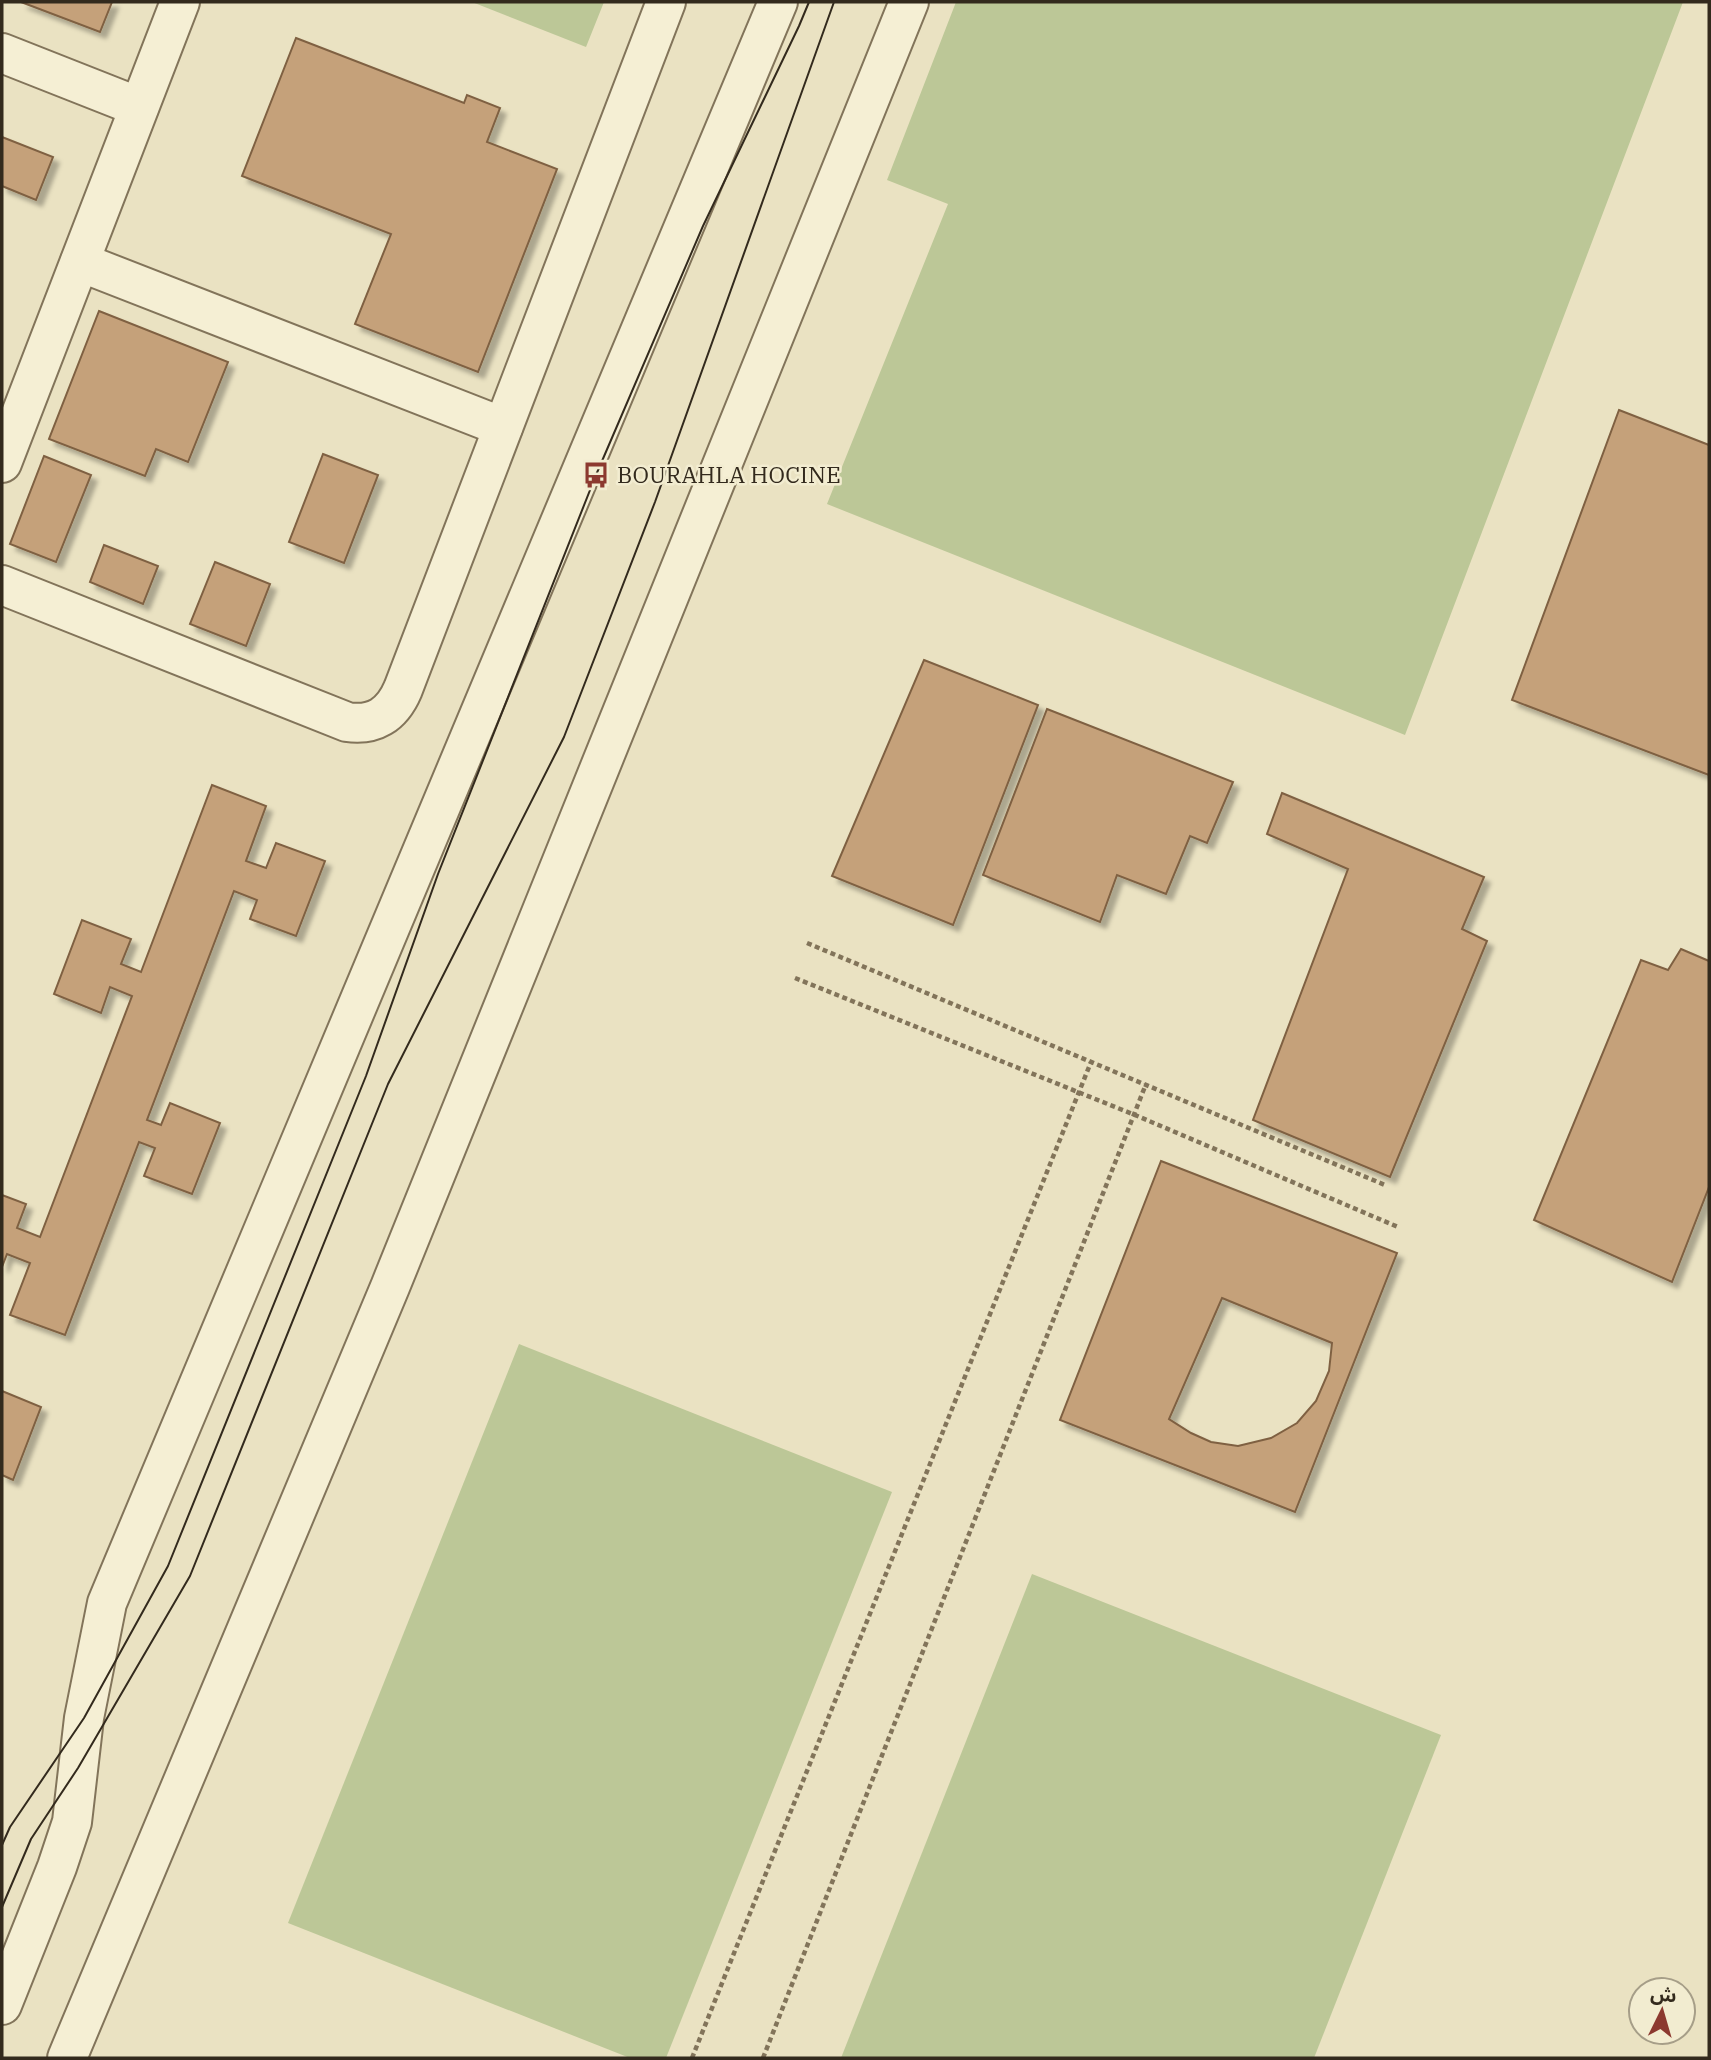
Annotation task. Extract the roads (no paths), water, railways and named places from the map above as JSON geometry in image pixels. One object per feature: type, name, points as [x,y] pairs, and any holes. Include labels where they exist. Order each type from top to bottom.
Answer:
[{"type":"street","points":[[2,463],[180,2]]},
{"type":"street","points":[[2,585],[346,722],[368,723],[390,712],[398,701],[666,2]]},
{"type":"street","points":[[2,2005],[72,1822],[84,1718],[107,1603],[778,2]]},
{"type":"street","points":[[67,2058],[390,1287],[909,2]]},
{"type":"street","points":[[2,53],[139,107]]},
{"type":"street","points":[[79,262],[503,427]]},
{"type":"tram line","points":[[2,1845],[10,1827],[84,1718],[168,1566],[366,1076],[438,874],[596,475],[703,226],[809,2]]},
{"type":"tram line","points":[[2,1907],[31,1839],[78,1768],[190,1576],[388,1084],[564,737],[655,502],[834,2]]},
{"type":"place","name":"BOURAHLA HOCINE","points":[[596,475]]}]
